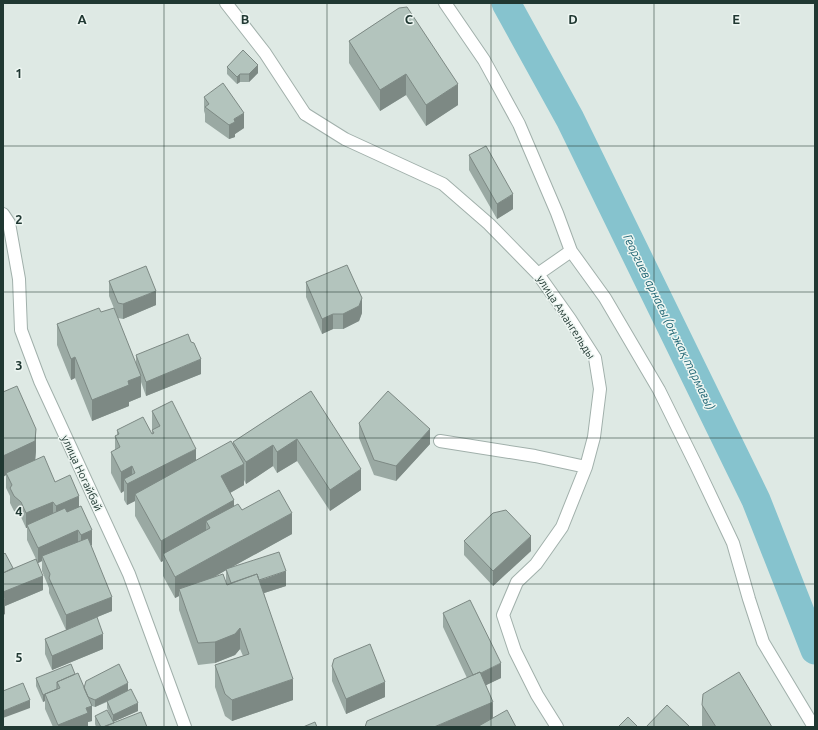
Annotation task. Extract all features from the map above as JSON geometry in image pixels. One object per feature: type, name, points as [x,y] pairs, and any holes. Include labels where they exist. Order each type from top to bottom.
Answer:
[{"type":"street","name":"улица Амангельды","points":[[226,3],[265,53],[305,114],[345,140],[443,184],[489,224],[538,274],[570,319],[595,358],[600,389],[594,437],[586,467],[562,527],[536,564],[517,582],[503,615],[515,651],[557,727]]},
{"type":"street","points":[[445,3],[484,60],[519,124],[557,213],[571,251],[605,298],[659,390],[733,543],[748,599],[763,642],[814,727]]},
{"type":"street","name":"улица Ногайбай","points":[[3,214],[8,223],[19,280],[21,330],[40,381],[129,574],[185,727]]},
{"type":"street","points":[[538,274],[571,251]]},
{"type":"street","points":[[440,441],[535,456],[586,467]]},
{"type":"building","points":[[407,7],[458,84],[426,105],[406,74],[380,90],[349,41],[399,8]]},
{"type":"building","points":[[243,50],[258,65],[249,74],[240,74],[237,77],[227,67]]},
{"type":"building","points":[[223,83],[244,113],[234,119],[235,122],[229,125],[205,107],[209,104],[204,97]]},
{"type":"building","points":[[486,146],[513,194],[497,204],[469,155]]},
{"type":"building","points":[[347,265],[362,298],[359,306],[343,314],[333,314],[322,319],[306,282]]},
{"type":"building","points":[[146,266],[156,291],[123,304],[118,303],[109,281]]},
{"type":"building","points":[[99,308],[101,312],[114,308],[141,376],[128,381],[129,385],[92,400],[75,357],[71,359],[57,324]]},
{"type":"building","points":[[188,334],[201,359],[146,382],[136,355]]},
{"type":"building","points":[[17,386],[36,429],[35,441],[3,456],[3,392]]},
{"type":"building","points":[[311,391],[361,469],[330,490],[297,439],[277,452],[273,445],[246,462],[233,442]]},
{"type":"building","points":[[388,391],[430,429],[396,466],[374,460],[359,423]]},
{"type":"building","points":[[172,401],[196,449],[127,484],[124,479],[135,473],[132,466],[121,472],[111,452],[120,447],[115,436],[119,434],[117,430],[143,417],[152,434],[154,433],[152,430],[160,426],[152,411]]},
{"type":"building","points":[[231,441],[244,464],[221,476],[234,500],[161,541],[135,494]]},
{"type":"building","points":[[44,456],[55,482],[70,475],[79,496],[56,506],[53,502],[26,513],[21,502],[14,496],[10,488],[12,485],[6,473]]},
{"type":"building","points":[[279,490],[292,513],[175,577],[163,554],[210,528],[206,521],[238,504],[242,510]]},
{"type":"building","points":[[81,506],[92,530],[81,535],[78,530],[38,548],[27,525],[65,508],[67,512]]},
{"type":"building","points":[[506,510],[531,536],[493,571],[464,541],[493,513]]},
{"type":"building","points":[[88,538],[112,597],[66,615],[49,578],[50,574],[42,556]]},
{"type":"building","points":[[279,552],[286,571],[259,580],[257,574],[231,583],[226,569]]},
{"type":"building","points":[[5,553],[13,568],[3,573],[3,555]]},
{"type":"building","points":[[36,559],[43,576],[3,592],[3,573]]},
{"type":"building","points":[[223,574],[227,585],[257,574],[293,679],[232,700],[225,694],[215,665],[249,654],[240,628],[235,634],[215,642],[198,643],[179,589]]},
{"type":"building","points":[[470,600],[501,663],[481,673],[480,672],[473,675],[443,613]]},
{"type":"building","points":[[97,617],[103,634],[52,656],[45,639]]},
{"type":"building","points":[[370,644],[385,682],[346,699],[332,666],[334,659]]},
{"type":"building","points":[[71,664],[75,674],[57,682],[57,689],[43,695],[36,678]]},
{"type":"building","points":[[119,664],[128,683],[95,700],[88,697],[84,688],[86,681]]},
{"type":"building","points":[[480,672],[493,702],[434,727],[365,727],[367,721]]},
{"type":"building","points":[[739,672],[772,727],[716,727],[702,705],[703,694]]},
{"type":"building","points":[[78,673],[92,706],[86,708],[88,713],[58,725],[45,694],[60,688],[57,682]]},
{"type":"building","points":[[23,683],[30,700],[3,711],[3,691]]},
{"type":"building","points":[[131,689],[138,703],[113,715],[107,701]]},
{"type":"building","points":[[667,705],[690,727],[646,727]]},
{"type":"building","points":[[107,710],[114,723],[101,727],[95,716]]},
{"type":"building","points":[[507,710],[516,727],[477,727]]},
{"type":"building","points":[[141,712],[147,727],[103,727]]},
{"type":"building","points":[[628,717],[638,727],[618,727]]},
{"type":"building","points":[[315,722],[317,727],[303,727]]},
{"type":"waterway","name":"Георгиев арнасы (оң жақ тармағы)","points":[[506,3],[570,119],[756,500],[815,650]]}]
